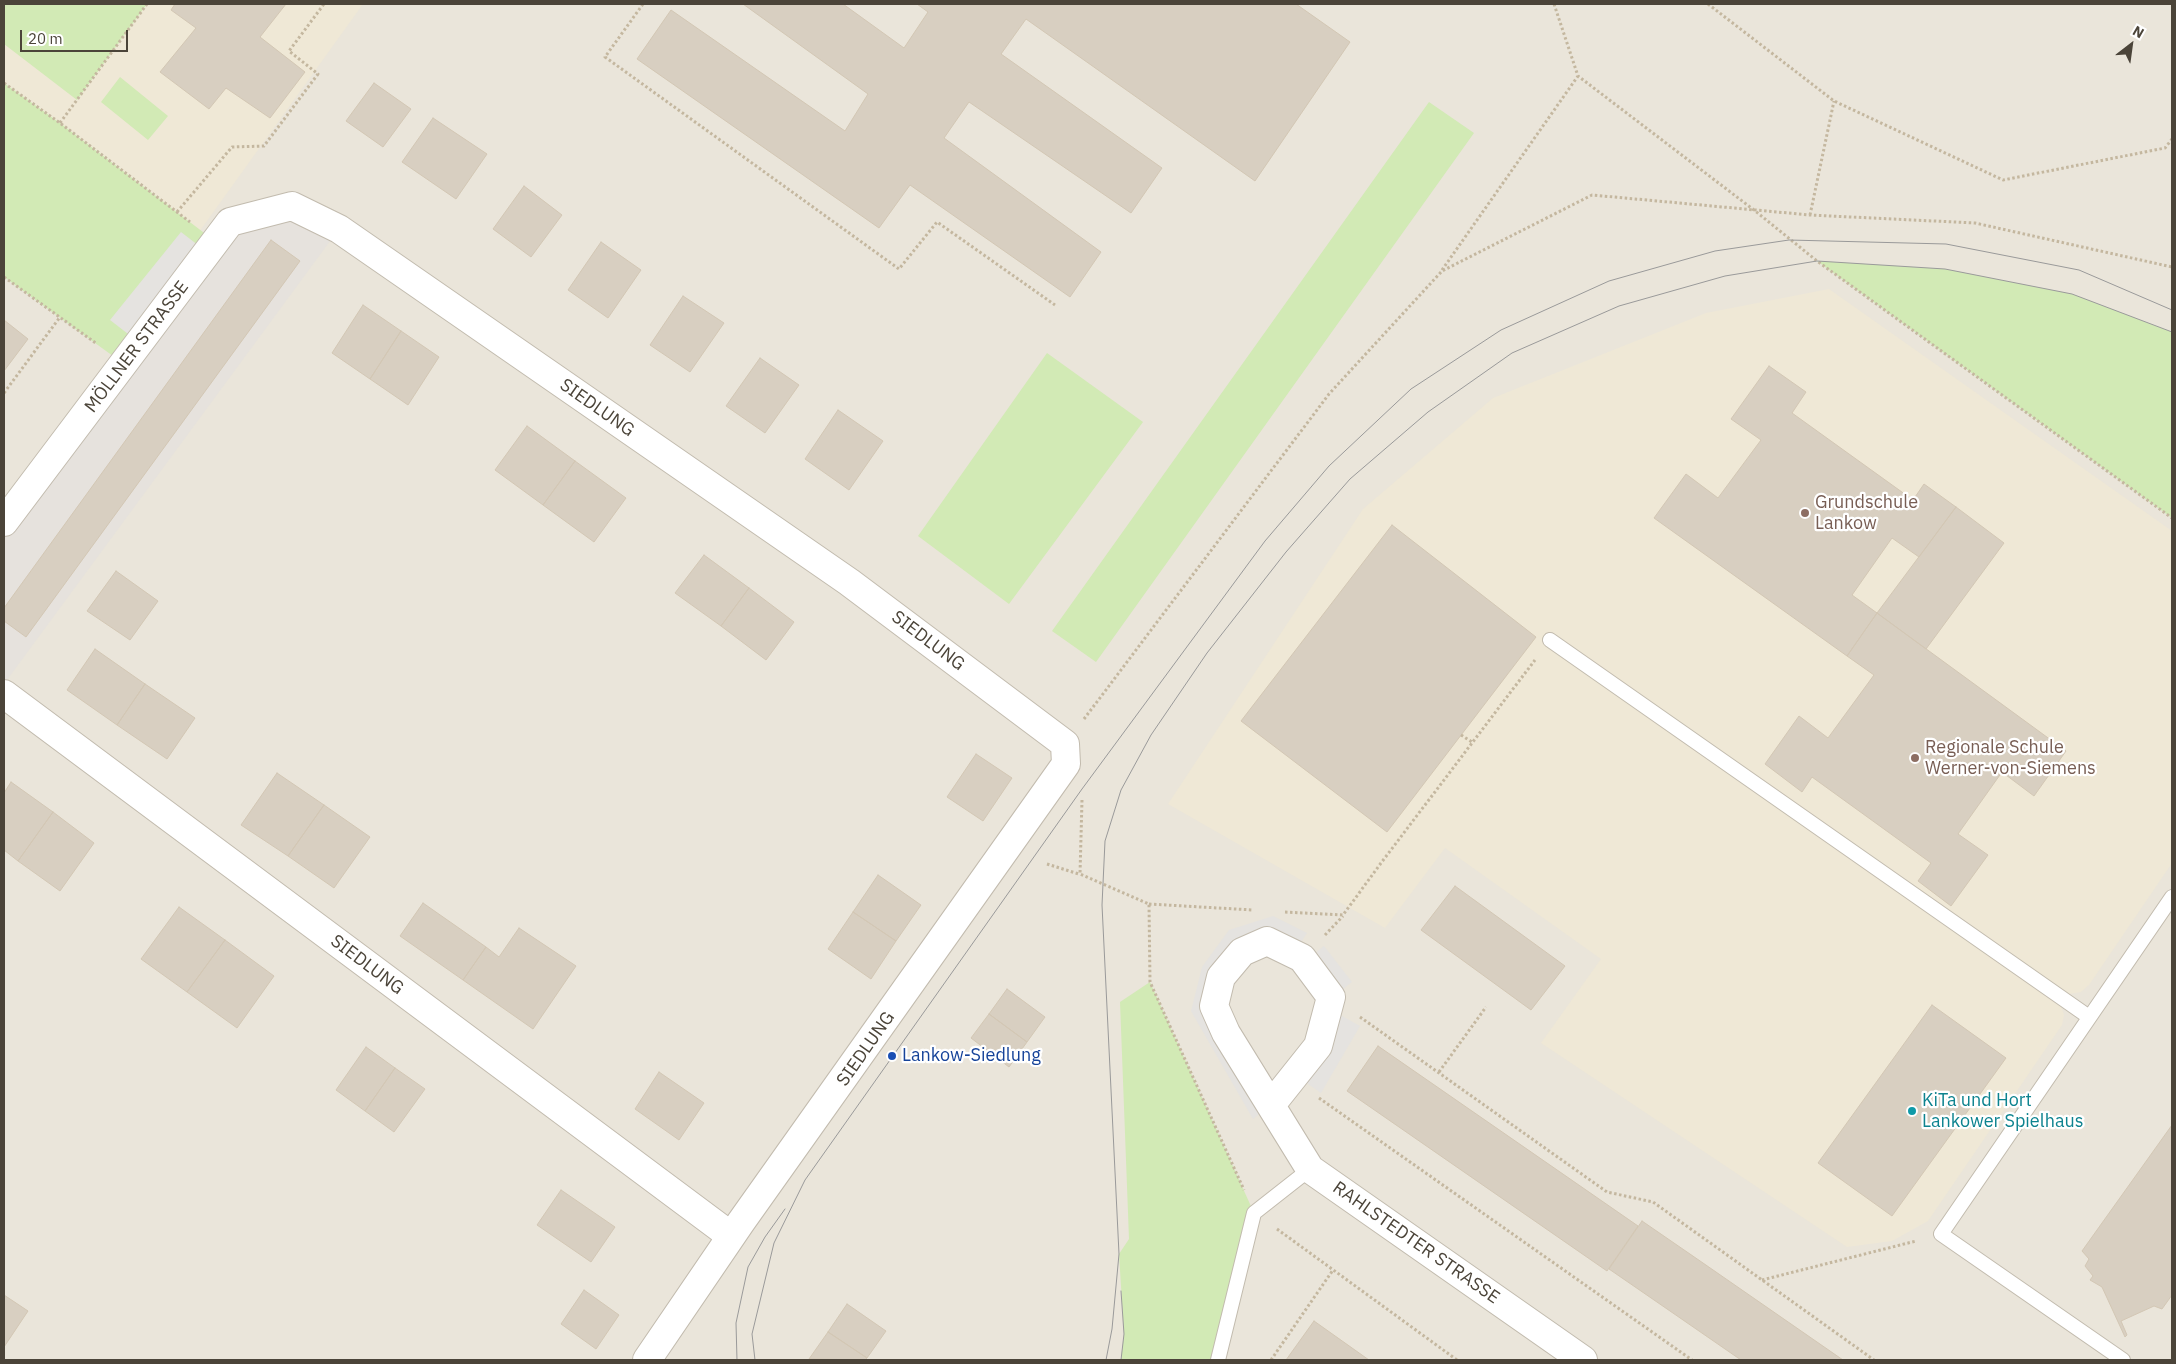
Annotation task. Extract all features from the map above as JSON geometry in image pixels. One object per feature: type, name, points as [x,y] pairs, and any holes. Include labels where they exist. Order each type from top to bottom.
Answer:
[{"type":"street","name":"MÖLLNER STRASSE","points":[[4,522],[230,222],[292,206]]},
{"type":"street","name":"SIEDLUNG","points":[[292,206],[339,229],[849,582],[1065,744],[1066,764],[731,1236],[647,1360]]},
{"type":"street","name":"SIEDLUNG","points":[[4,694],[731,1236]]},
{"type":"street","name":"RAHLSTEDTER STRASSE","points":[[1331,996],[1302,958],[1267,941],[1242,952],[1221,977],[1214,1006],[1226,1033],[1310,1169],[1583,1360]]},
{"type":"street","points":[[1271,1105],[1318,1046],[1331,996]]},
{"type":"lane","points":[[1550,640],[2089,1017]]},
{"type":"lane","points":[[2123,1360],[1941,1234],[2172,897]]},
{"type":"lane","points":[[1218,1360],[1254,1213],[1310,1169]]},
{"type":"path","points":[[60,123],[147,4]]},
{"type":"path","points":[[177,212],[232,147],[264,146],[318,74],[289,51],[324,4]]},
{"type":"path","points":[[643,4],[605,57],[899,269],[936,222],[1055,305]]},
{"type":"path","points":[[1554,4],[1578,76],[1754,210],[1817,261],[2172,518]]},
{"type":"path","points":[[1708,4],[1834,101],[2003,180],[2165,148],[2172,140]]},
{"type":"path","points":[[1065,744],[1329,394],[1442,271],[1578,76]]},
{"type":"path","points":[[4,83],[60,123],[216,242]]},
{"type":"path","points":[[1810,215],[1834,101]]},
{"type":"path","points":[[1442,271],[1592,195],[1810,215],[1975,223],[2172,267]]},
{"type":"path","points":[[4,277],[124,364]]},
{"type":"path","points":[[4,393],[60,317]]},
{"type":"path","points":[[1275,912],[1343,916],[1380,863],[1550,640]]},
{"type":"path","points":[[1461,734],[1472,742]]},
{"type":"path","points":[[1047,864],[1080,874]]},
{"type":"path","points":[[1149,904],[1256,910]]},
{"type":"path","points":[[1331,996],[1607,1192],[1653,1202],[1874,1360]]},
{"type":"path","points":[[1439,1072],[1486,1007]]},
{"type":"path","points":[[1292,1079],[1692,1360]]},
{"type":"path","points":[[1762,1280],[1941,1234]]},
{"type":"path","points":[[1271,1360],[1332,1270]]},
{"type":"shaded area","points":[[4,4],[2172,4],[2172,1360],[4,1360]]},
{"type":"shaded area","points":[[4,4],[363,4],[117,346],[4,264]]},
{"type":"shaded area","points":[[292,206],[339,229],[4,684],[4,521],[216,242]]},
{"type":"shaded area","points":[[181,232],[203,249],[132,337],[110,320]]},
{"type":"shaded area","points":[[1829,289],[2172,531],[2172,863],[2089,985],[2081,992],[2069,994],[2061,1006],[2064,1015],[2062,1025],[1928,1221],[1892,1241],[1847,1247],[1541,1043],[1601,959],[1445,848],[1385,928],[1168,804],[1363,509],[1493,398],[1706,313]]},
{"type":"shaded area","points":[[1273,916],[1307,933],[1299,945],[1211,974],[1263,1111],[1253,1119],[1191,1011],[1202,967],[1229,930]]},
{"type":"shaded area","points":[[1324,946],[1352,982],[1338,993],[1310,957]]},
{"type":"shaded area","points":[[1335,1012],[1360,1026],[1321,1093],[1301,1079]]},
{"type":"green space","points":[[4,4],[147,4],[77,100],[4,44]]},
{"type":"green space","points":[[120,77],[168,116],[148,140],[101,102]]},
{"type":"green space","points":[[4,83],[60,123],[216,242],[124,364],[4,277]]},
{"type":"green space","points":[[1429,102],[1474,133],[1096,662],[1052,631]]},
{"type":"green space","points":[[1817,261],[1945,269],[2072,294],[2172,332],[2172,518]]},
{"type":"green space","points":[[1047,353],[1143,422],[1009,604],[918,536]]},
{"type":"green space","points":[[1150,982],[1254,1213],[1218,1360],[1121,1360],[1124,1334],[1119,1254],[1129,1239],[1120,1002]]},
{"type":"building","points":[[175,4],[286,4],[260,37],[305,72],[270,118],[226,88],[209,109],[160,72],[196,28],[171,10]]},
{"type":"building","points":[[743,4],[843,4],[904,48],[928,12],[917,4],[1296,4],[1350,42],[1255,181],[1026,19],[1001,54],[1162,168],[1131,213],[969,102],[944,138],[1101,252],[1070,297],[910,185],[879,228],[637,59],[671,10],[845,131],[868,94]]},
{"type":"building","points":[[374,83],[411,109],[383,147],[346,121]]},
{"type":"building","points":[[433,118],[487,154],[456,199],[402,162]]},
{"type":"building","points":[[524,186],[562,215],[531,257],[493,229]]},
{"type":"building","points":[[271,240],[300,261],[26,637],[4,621],[4,608]]},
{"type":"building","points":[[601,242],[641,270],[608,318],[568,290]]},
{"type":"building","points":[[683,296],[724,323],[690,372],[650,345]]},
{"type":"building","points":[[363,305],[401,331],[370,379],[332,353]]},
{"type":"building","points":[[4,320],[28,339],[4,371]]},
{"type":"building","points":[[401,331],[439,357],[408,405],[370,379]]},
{"type":"building","points":[[760,358],[799,385],[765,433],[726,406]]},
{"type":"building","name":"Grundschule Lankow","points":[[1769,366],[1806,392],[1792,413],[1913,500],[1924,484],[1956,507],[1919,557],[1892,538],[1852,595],[1877,613],[1847,656],[1654,518],[1686,474],[1718,498],[1761,440],[1731,419]]},
{"type":"building","points":[[838,410],[883,441],[849,490],[805,459]]},
{"type":"building","points":[[527,426],[575,461],[543,505],[495,470]]},
{"type":"building","points":[[575,461],[626,498],[594,542],[543,505]]},
{"type":"building","points":[[1956,507],[2004,543],[1926,649],[1877,613]]},
{"type":"building","points":[[1392,525],[1536,637],[1387,832],[1241,721]]},
{"type":"building","points":[[704,555],[749,588],[721,626],[675,593]]},
{"type":"building","points":[[116,571],[158,601],[130,640],[87,611]]},
{"type":"building","points":[[749,588],[794,622],[766,660],[721,626]]},
{"type":"building","name":"Regionale Schule Werner-von-Siemens","points":[[1877,613],[2066,751],[2034,796],[2002,772],[1958,834],[1988,855],[1951,906],[1918,881],[1931,863],[1812,777],[1802,792],[1765,764],[1799,716],[1828,738],[1874,675],[1847,656]]},
{"type":"building","points":[[95,649],[145,684],[117,725],[67,690]]},
{"type":"building","points":[[145,684],[195,718],[167,759],[117,725]]},
{"type":"building","points":[[976,754],[1012,778],[983,821],[947,797]]},
{"type":"building","points":[[277,773],[324,805],[288,856],[241,825]]},
{"type":"building","points":[[11,782],[53,812],[18,861],[4,850],[4,793]]},
{"type":"building","points":[[324,805],[370,837],[334,888],[288,856]]},
{"type":"building","points":[[53,812],[94,843],[60,891],[18,861]]},
{"type":"building","points":[[878,875],[921,905],[896,941],[853,912]]},
{"type":"building","points":[[1455,886],[1565,966],[1531,1010],[1421,930]]},
{"type":"building","points":[[423,903],[486,947],[463,980],[400,936]]},
{"type":"building","points":[[179,907],[225,940],[187,992],[141,959]]},
{"type":"building","points":[[853,912],[896,941],[871,979],[828,949]]},
{"type":"building","points":[[519,928],[576,966],[533,1029],[463,980],[486,947],[499,957]]},
{"type":"building","points":[[225,940],[274,976],[237,1028],[187,992]]},
{"type":"building","points":[[1007,989],[1045,1017],[1027,1042],[989,1014]]},
{"type":"building","name":"KiTa und Hort Lankower Spielhaus","points":[[1932,1005],[2006,1058],[1892,1216],[1818,1163]]},
{"type":"building","points":[[989,1014],[1027,1042],[1009,1067],[971,1038]]},
{"type":"building","points":[[1378,1046],[1638,1226],[1607,1271],[1347,1091]]},
{"type":"building","points":[[366,1047],[395,1068],[365,1111],[336,1090]]},
{"type":"building","points":[[395,1068],[425,1089],[394,1132],[365,1111]]},
{"type":"building","points":[[659,1072],[704,1103],[679,1140],[635,1109]]},
{"type":"building","points":[[2172,1125],[2172,1295],[2162,1309],[2154,1306],[2121,1321],[2127,1335],[2125,1337],[2102,1287],[2090,1280],[2093,1276],[2085,1266],[2089,1259],[2082,1251]]},
{"type":"building","points":[[561,1190],[615,1227],[591,1262],[537,1225]]},
{"type":"building","points":[[1642,1221],[1843,1360],[1741,1360],[1609,1269]]},
{"type":"building","points":[[584,1290],[619,1315],[596,1349],[561,1324]]},
{"type":"building","points":[[4,1295],[28,1311],[4,1347]]},
{"type":"building","points":[[847,1304],[886,1331],[867,1358],[828,1332]]},
{"type":"building","points":[[1314,1321],[1369,1360],[1286,1360]]},
{"type":"building","points":[[828,1332],[867,1358],[865,1360],[809,1359]]},
{"type":"tram line","points":[[755,1360],[752,1334],[774,1243],[805,1180],[1082,789],[1265,541],[1329,466],[1411,389],[1501,330],[1609,281],[1715,251],[1789,240],[1946,244],[2079,270],[2172,310]]},
{"type":"tram line","points":[[1106,1360],[1112,1329],[1119,1254],[1102,905],[1105,841],[1121,790],[1151,735],[1207,653],[1286,552],[1350,479],[1428,412],[1512,353],[1619,306],[1725,276],[1817,261],[1945,269],[2072,294],[2172,332]]},
{"type":"tram line","points":[[737,1360],[736,1323],[748,1267],[765,1237],[785,1209]]},
{"type":"tram line","points":[[1121,1291],[1124,1334],[1121,1360]]},
{"type":"place","name":"Grundschule Lankow","points":[[1805,513]]},
{"type":"place","name":"Regionale Schule Werner-von-Siemens","points":[[1915,758]]},
{"type":"place","name":"Lankow-Siedlung","points":[[892,1056]]},
{"type":"place","name":"KiTa und Hort Lankower Spielhaus","points":[[1912,1111]]}]
